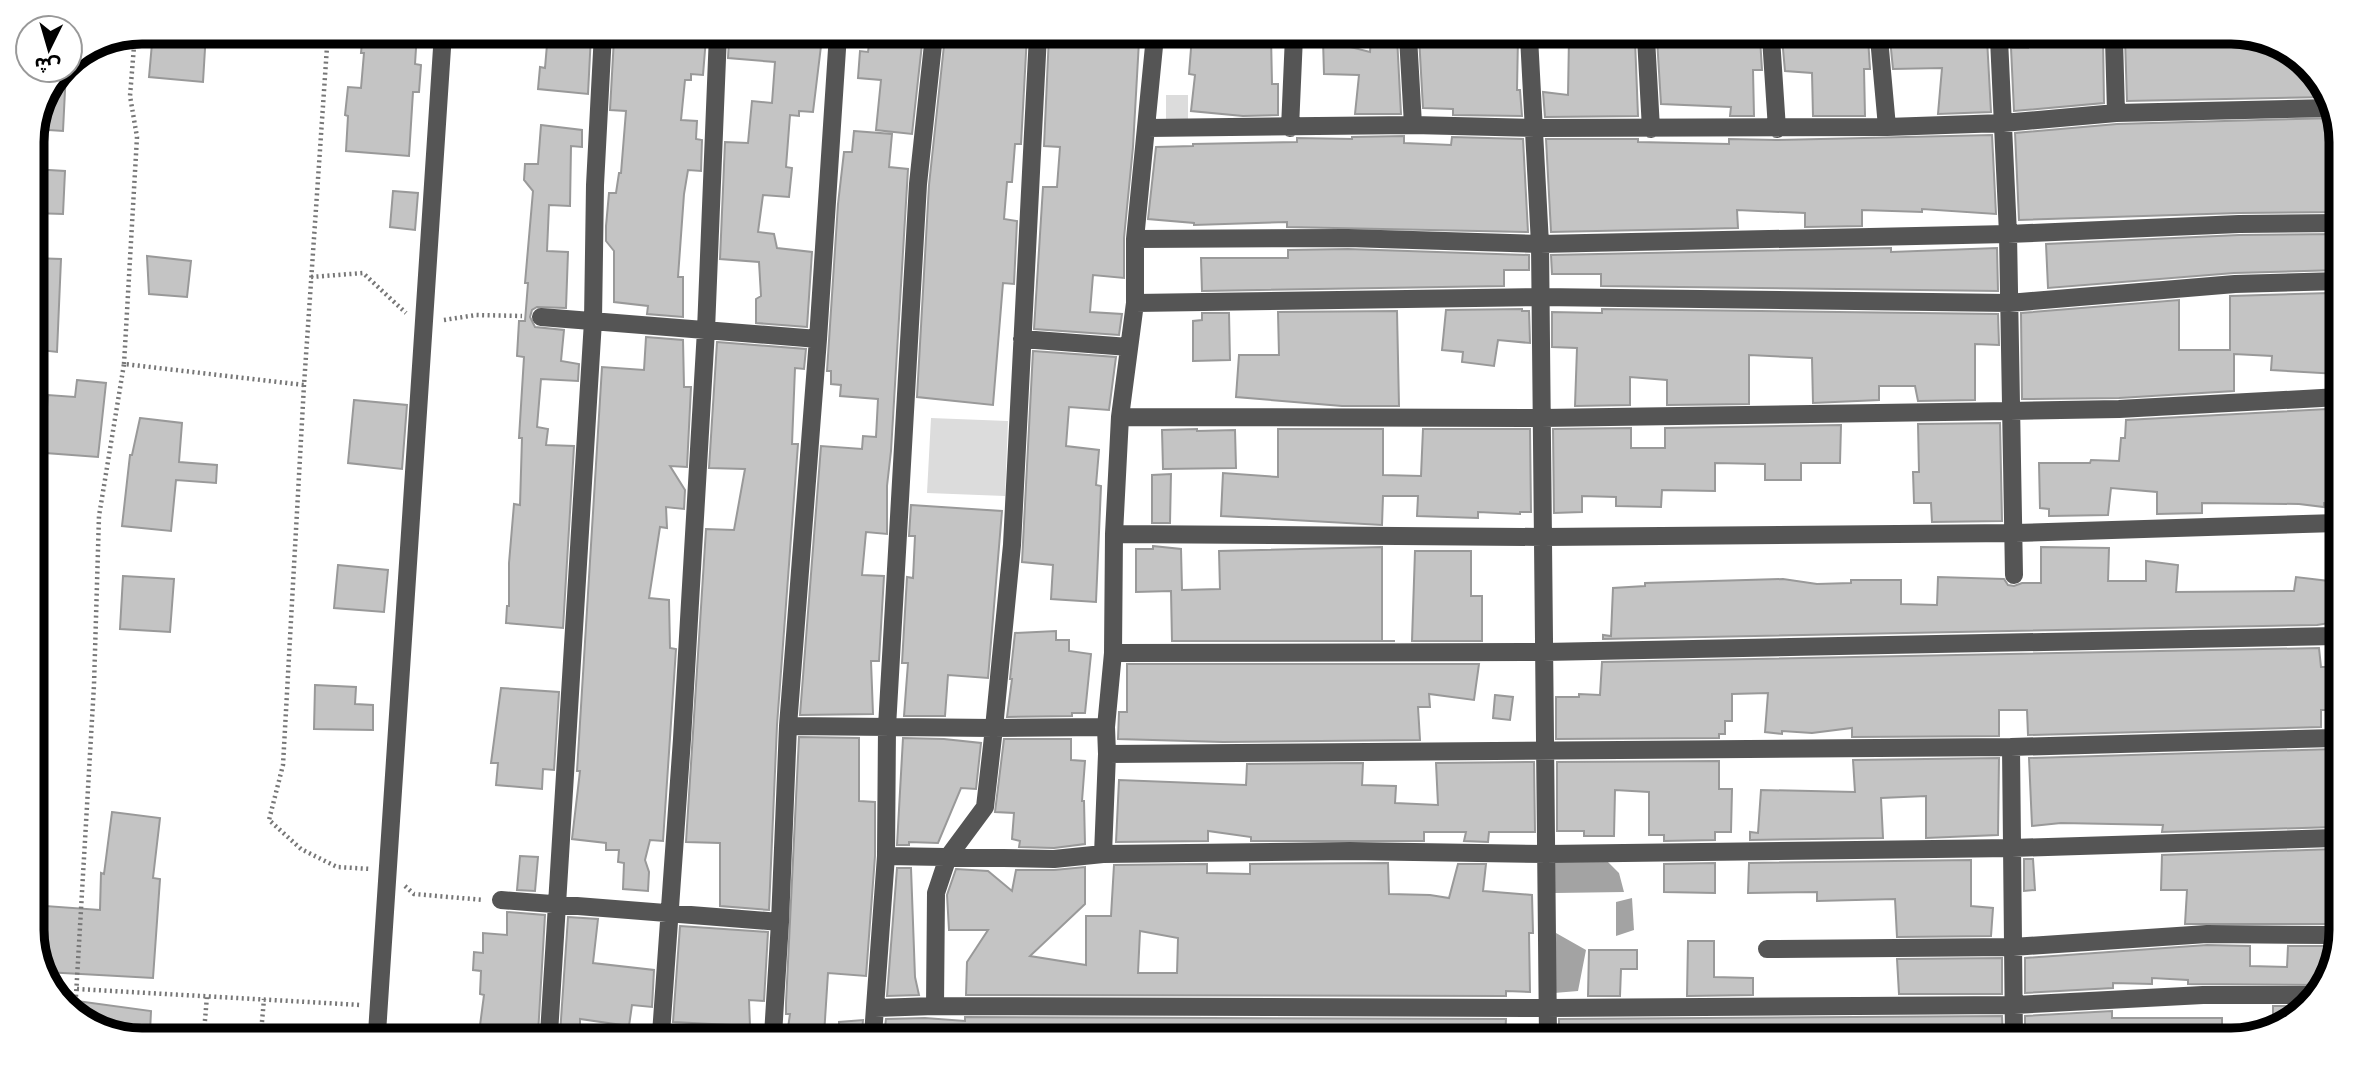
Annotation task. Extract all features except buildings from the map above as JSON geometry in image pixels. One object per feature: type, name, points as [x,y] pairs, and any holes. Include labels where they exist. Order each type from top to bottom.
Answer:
[{"type":"street","points":[[377,1028],[442,44]]},
{"type":"street","points":[[549,1028],[593,321],[595,185],[602,44]]},
{"type":"street","points":[[661,1028],[682,739],[706,330],[718,44]]},
{"type":"street","points":[[773,1028],[788,726],[837,44]]},
{"type":"street","points":[[874,1028],[886,856],[887,727],[918,184],[932,44]]},
{"type":"street","points":[[935,1006],[936,892],[947,857],[985,807],[994,729],[1012,545],[1038,44]]},
{"type":"street","points":[[1103,854],[1106,727],[1113,653],[1114,534],[1120,417],[1135,303],[1135,239],[1154,44]]},
{"type":"street","points":[[1290,128],[1294,44]]},
{"type":"street","points":[[1408,44],[1413,125]]},
{"type":"street","points":[[1529,44],[1540,244],[1548,1028]]},
{"type":"street","points":[[1646,44],[1651,129]]},
{"type":"street","points":[[1771,44],[1777,129]]},
{"type":"street","points":[[1880,44],[1887,127]]},
{"type":"street","points":[[1999,44],[2008,234],[2014,575]]},
{"type":"street","points":[[2114,44],[2116,113]]},
{"type":"street","points":[[1147,128],[1413,125],[1777,129],[2003,123],[2116,113],[2323,108]]},
{"type":"street","points":[[1135,239],[1348,238],[1540,244],[2008,234],[2239,224],[2329,223]]},
{"type":"street","points":[[1135,303],[1540,297],[2009,303],[2235,284],[2329,281]]},
{"type":"street","points":[[541,317],[818,340]]},
{"type":"street","points":[[1023,339],[1129,346]]},
{"type":"street","points":[[1120,417],[1542,418],[2010,411],[2119,409],[2329,398]]},
{"type":"street","points":[[1114,534],[1543,537],[2015,533],[2329,523]]},
{"type":"street","points":[[1113,653],[1544,652],[2329,636]]},
{"type":"street","points":[[788,726],[994,729],[1106,727]]},
{"type":"street","points":[[1107,754],[2011,747],[2329,738]]},
{"type":"street","points":[[2011,747],[2014,1028]]},
{"type":"street","points":[[886,856],[1054,859],[1103,854],[1350,851],[1546,854],[2012,848],[2329,838]]},
{"type":"street","points":[[501,900],[780,922]]},
{"type":"street","points":[[1767,949],[2013,947],[2207,934],[2328,935]]},
{"type":"street","points":[[875,1008],[2014,1005],[2203,995],[2304,995]]},
{"type":"path","points":[[327,44],[304,384],[283,765],[269,820],[300,849],[337,867],[388,870],[414,894],[501,900]]},
{"type":"path","points":[[76,1002],[94,685],[99,516],[124,363],[137,137],[130,96],[134,45]]},
{"type":"path","points":[[311,277],[363,273],[402,310],[424,323],[476,315],[541,317]]},
{"type":"path","points":[[124,363],[304,384]]},
{"type":"path","points":[[77,989],[379,1006]]},
{"type":"path","points":[[204,1028],[207,996]]},
{"type":"path","points":[[261,1028],[264,999]]},
{"type":"shaded area","points":[[1166,95],[1188,95],[1188,122],[1166,122]]},
{"type":"shaded area","points":[[931,418],[1008,421],[1005,496],[927,493]]},
{"type":"shaded area","points":[[1554,860],[1606,860],[1619,873],[1624,892],[1555,893]]},
{"type":"shaded area","points":[[1632,898],[1634,930],[1616,936],[1616,902]]},
{"type":"shaded area","points":[[1556,933],[1586,950],[1578,991],[1554,993]]}]
